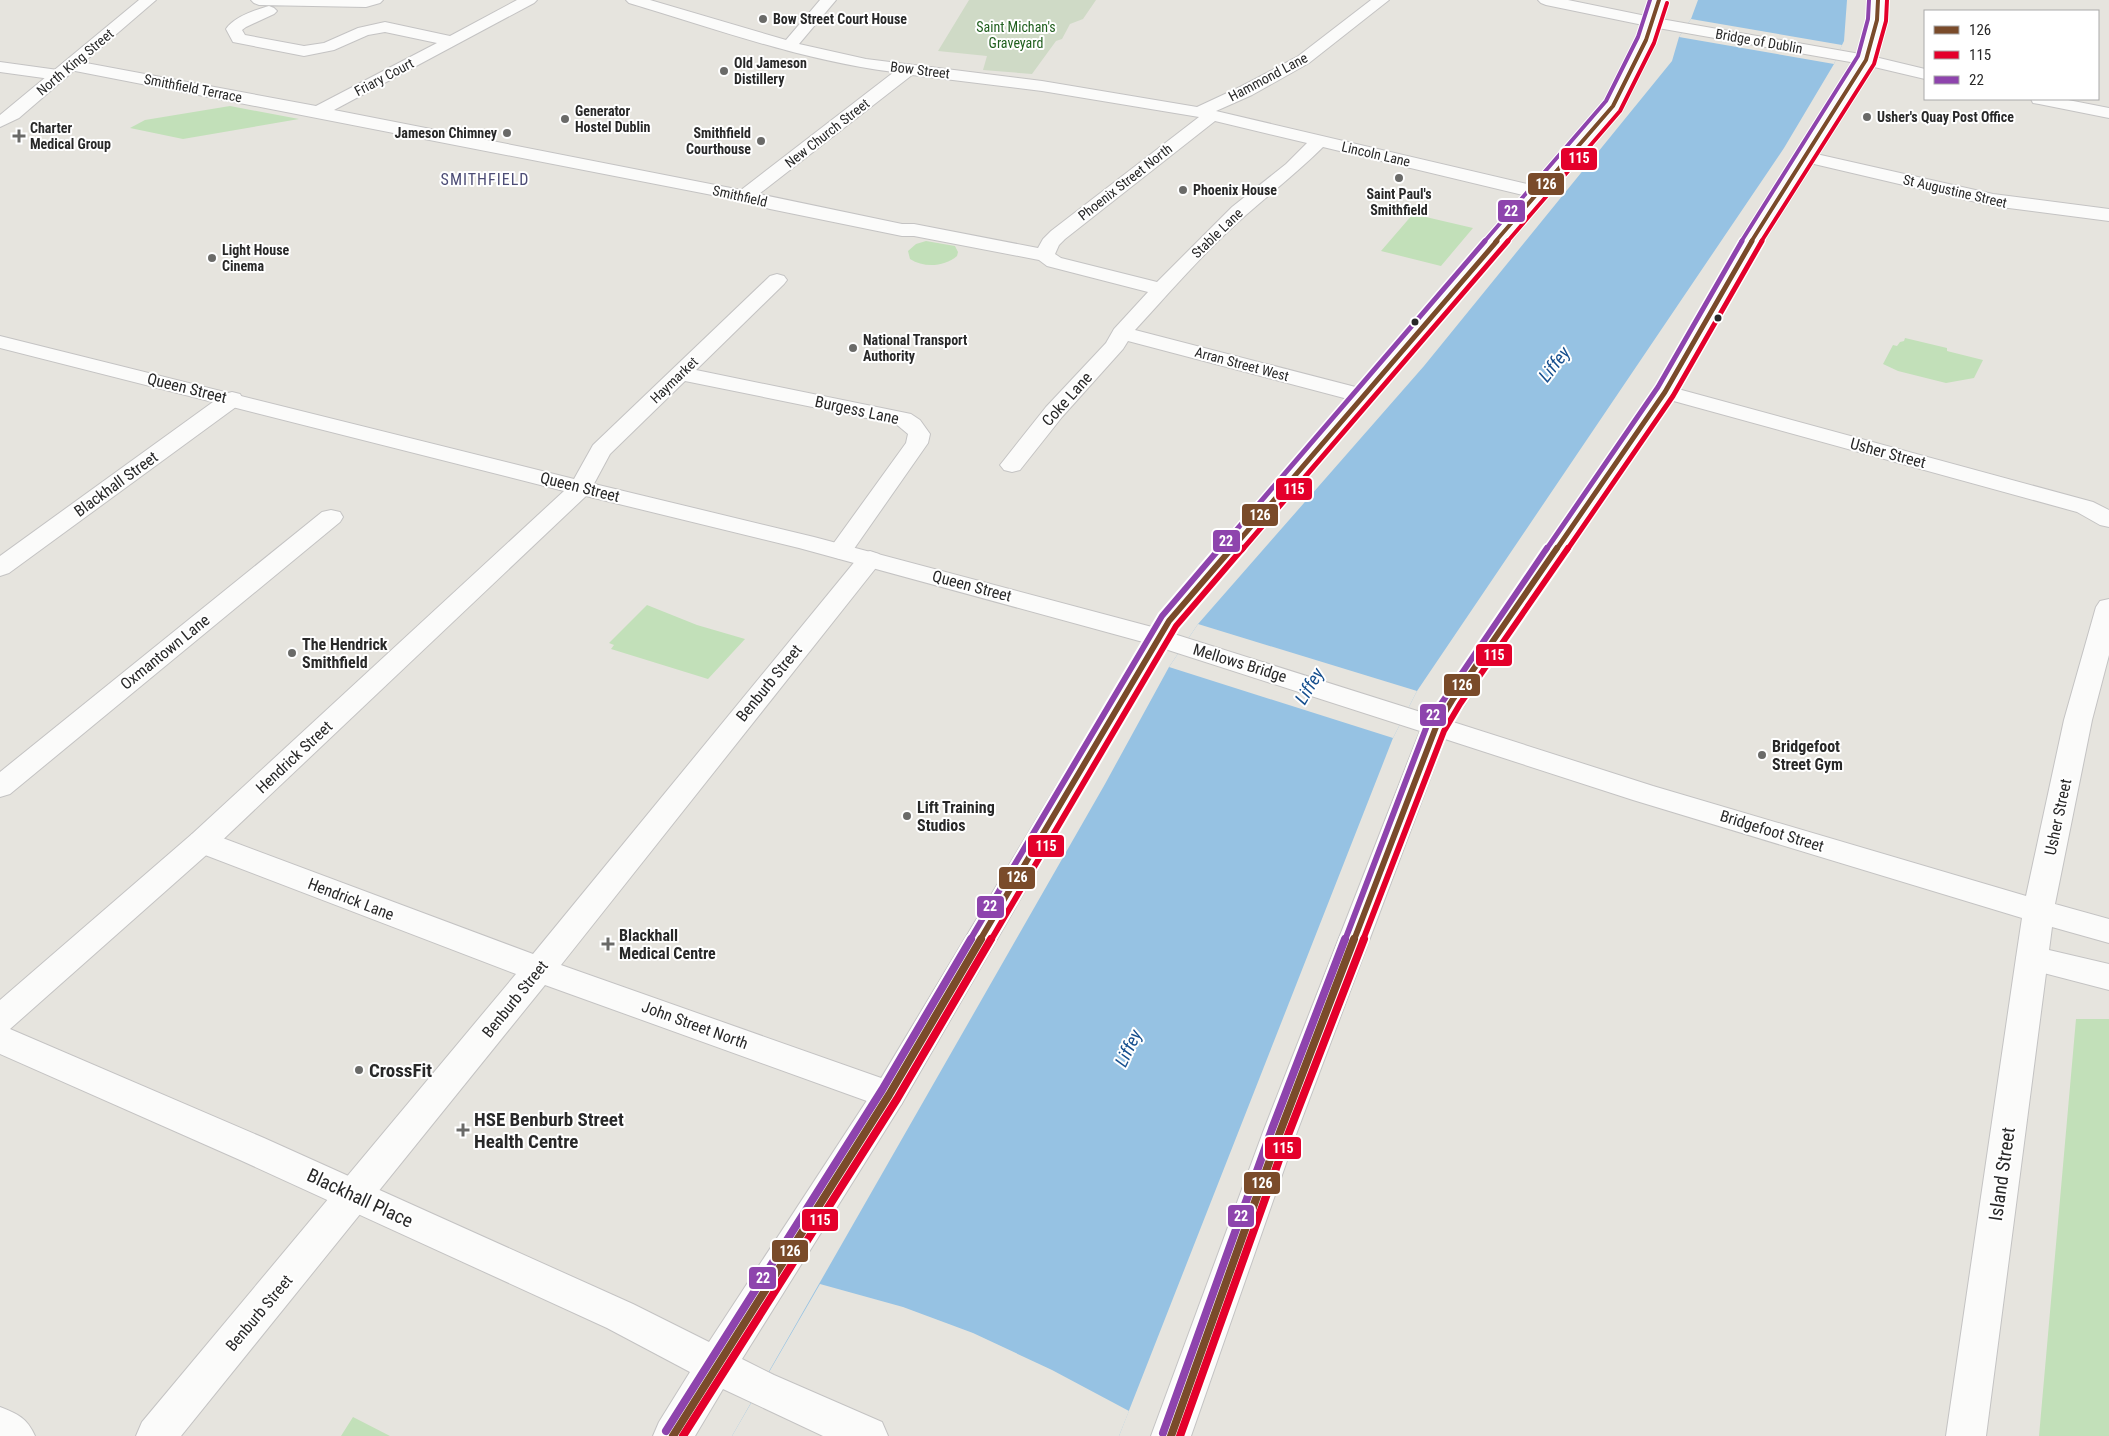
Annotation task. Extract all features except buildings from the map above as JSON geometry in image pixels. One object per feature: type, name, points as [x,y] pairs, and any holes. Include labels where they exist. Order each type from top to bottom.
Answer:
[{"type":"street","name":"North King Street","points":[[0,122],[13,114],[148,0]]},
{"type":"street","points":[[375,0],[366,2],[264,6],[252,18],[234,29],[238,39],[304,51],[328,47],[364,31],[384,27],[452,41]]},
{"type":"street","name":"Friary Court","points":[[316,113],[529,0]]},
{"type":"street","name":"Bow Street","points":[[634,0],[789,46],[866,64],[1042,86],[1205,114]]},
{"type":"street","points":[[789,46],[828,0]]},
{"type":"street","name":"Hammond Lane","points":[[1205,114],[1303,60],[1381,0]]},
{"type":"street","name":"Bridge of Dublin","points":[[1546,0],[1652,22],[1866,60],[1924,74]]},
{"type":"street","points":[[674,1436],[715,1367],[889,1095],[1167,641],[1169,621],[1540,193],[1613,106],[1646,40],[1658,3],[1607,0]]},
{"type":"street","points":[[1171,1436],[1280,1132],[1436,727],[1664,392],[1733,271],[1803,156],[1866,60],[1877,20],[1878,0]]},
{"type":"street","name":"Smithfield Terrace","points":[[0,68],[64,70],[197,88],[316,113]]},
{"type":"street","name":"New Church Street","points":[[745,196],[909,69]]},
{"type":"street","points":[[1853,81],[1881,77],[1924,79]]},
{"type":"street","points":[[2044,100],[2109,113]]},
{"type":"street","name":"Smithfield","points":[[316,113],[745,196],[770,203],[902,230],[914,230],[1045,255],[1054,262],[1160,289]]},
{"type":"street","name":"Lincoln Lane","points":[[1205,114],[1540,193]]},
{"type":"street","name":"Phoenix Street North","points":[[1045,255],[1050,243],[1058,235],[1205,114]]},
{"type":"street","name":"Stable Lane","points":[[1121,332],[1160,289],[1239,211],[1292,168],[1320,140]]},
{"type":"street","name":"St Augustine Street","points":[[1803,156],[1993,200],[2109,214]]},
{"type":"street","name":"Haymarket","points":[[581,488],[601,450],[777,280]]},
{"type":"street","name":"Arran Street West","points":[[1121,332],[1363,396]]},
{"type":"street","name":"Coke Lane","points":[[1012,465],[1054,412],[1116,345],[1121,332]]},
{"type":"street","name":"Queen Street","points":[[0,342],[840,551],[1122,626],[1167,641]]},
{"type":"street","name":"Burgess Lane","points":[[680,373],[903,419],[912,425],[919,434],[917,443],[840,551]]},
{"type":"street","name":"Usher Street","points":[[1664,392],[2084,507],[2109,520]]},
{"type":"street","name":"Blackhall Street","points":[[0,568],[232,399]]},
{"type":"street","name":"Hendrick Street","points":[[0,1019],[202,842],[581,488]]},
{"type":"street","name":"Oxmantown Lane","points":[[0,787],[331,518]]},
{"type":"street","name":"Benburb Street","points":[[156,1436],[356,1196],[540,970],[870,559]]},
{"type":"street","name":"Usher Street","points":[[2038,912],[2078,720],[2109,607]]},
{"type":"street","name":"Mellows Bridge","points":[[1167,641],[1436,727]]},
{"type":"street","name":"Bridgefoot Street","points":[[1436,727],[1643,793],[2038,912],[2109,931]]},
{"type":"street","name":"Hendrick Lane","points":[[202,842],[501,955]]},
{"type":"street","name":"Island Street","points":[[1966,1436],[2038,912]]},
{"type":"street","name":"John Street North","points":[[501,955],[889,1095]]},
{"type":"street","points":[[2032,958],[2109,977]]},
{"type":"street","name":"Blackhall Place","points":[[0,1039],[252,1148],[620,1316],[715,1367],[868,1436]]},
{"type":"street","points":[[0,1426],[15,1436]]},
{"type":"green space","name":"Saint Michan's Graveyard","points":[[969,0],[1096,0],[1083,19],[1070,24],[1062,39],[1056,41],[1032,74],[983,70],[987,56],[938,51]]},
{"type":"green space","points":[[230,106],[299,119],[183,139],[130,128],[145,120]]},
{"type":"green space","points":[[1413,214],[1473,228],[1441,266],[1381,251]]},
{"type":"green space","points":[[926,241],[955,246],[958,252],[957,256],[952,260],[934,265],[921,264],[910,259],[908,251],[916,244]]},
{"type":"green space","points":[[1905,338],[1947,348],[1947,351],[1983,360],[1974,378],[1946,383],[1898,371],[1883,364],[1893,345],[1897,346]]},
{"type":"green space","points":[[647,605],[697,625],[745,639],[708,679],[611,649],[614,645],[609,643]]},
{"type":"green space","points":[[2076,1019],[2109,1019],[2109,1436],[2039,1436]]},
{"type":"green space","points":[[353,1417],[390,1436],[341,1436]]},
{"type":"water","name":"Liffey","points":[[1698,0],[1847,0],[1844,41],[1834,64],[1784,148],[1417,691],[1393,738],[1119,1436],[732,1436],[1105,784],[1169,667],[1198,624],[1424,366],[1672,61],[1679,37],[1691,19]]},
{"type":"pier","points":[[1691,19],[1842,45],[1834,64],[1679,37]]},
{"type":"pier","points":[[1198,624],[1417,691],[1393,738],[1169,667]]},
{"type":"pier","points":[[820,1284],[903,1307],[973,1333],[1052,1370],[1129,1411],[1119,1436],[732,1436]]},
{"type":"transit line","name":"22","points":[[666,1431],[882,1090],[1162,616],[1606,101],[1638,37],[1650,0]]},
{"type":"transit line","name":"126","points":[[673,1436],[889,1095],[1169,621],[1613,106],[1646,40],[1659,0]]},
{"type":"transit line","name":"22","points":[[1163,1433],[1272,1129],[1428,723],[1446,694],[1658,387],[1754,220],[1858,56],[1868,19],[1869,0]]},
{"type":"transit line","name":"126","points":[[1171,1436],[1280,1132],[1436,727],[1453,699],[1665,392],[1762,224],[1866,60],[1877,20],[1878,0]]},
{"type":"transit line","name":"115","points":[[1180,1436],[1288,1135],[1444,731],[1460,704],[1673,396],[1769,229],[1874,64],[1886,21],[1887,0]]},
{"type":"transit line","name":"115","points":[[683,1436],[897,1099],[1176,626],[1620,111],[1654,43],[1667,3]]},
{"type":"place","name":"Bow Street Court House","points":[[763,19]]},
{"type":"place","name":"Old Jameson Distillery","points":[[724,71]]},
{"type":"place","name":"Usher's Quay Post Office","points":[[1867,117]]},
{"type":"place","name":"Generator Hostel Dublin","points":[[565,119]]},
{"type":"place","name":"Jameson Chimney","points":[[507,133]]},
{"type":"place","name":"Charter Medical Group","points":[[19,136]]},
{"type":"place","name":"Smithfield Courthouse","points":[[761,141]]},
{"type":"place","name":"Saint Paul's Smithfield","points":[[1399,178]]},
{"type":"place","name":"Phoenix House","points":[[1183,190]]},
{"type":"place","name":"Light House Cinema","points":[[212,258]]},
{"type":"place","name":"National Transport Authority","points":[[853,348]]},
{"type":"place","name":"The Hendrick Smithfield","points":[[292,653]]},
{"type":"place","name":"Bridgefoot Street Gym","points":[[1762,755]]},
{"type":"place","name":"Lift Training Studios","points":[[907,816]]},
{"type":"place","name":"Blackhall Medical Centre","points":[[608,944]]},
{"type":"place","name":"CrossFit","points":[[359,1070]]},
{"type":"place","name":"HSE Benburb Street Health Centre","points":[[463,1130]]},
{"type":"district","name":"SMITHFIELD","points":[[485,179]]}]
